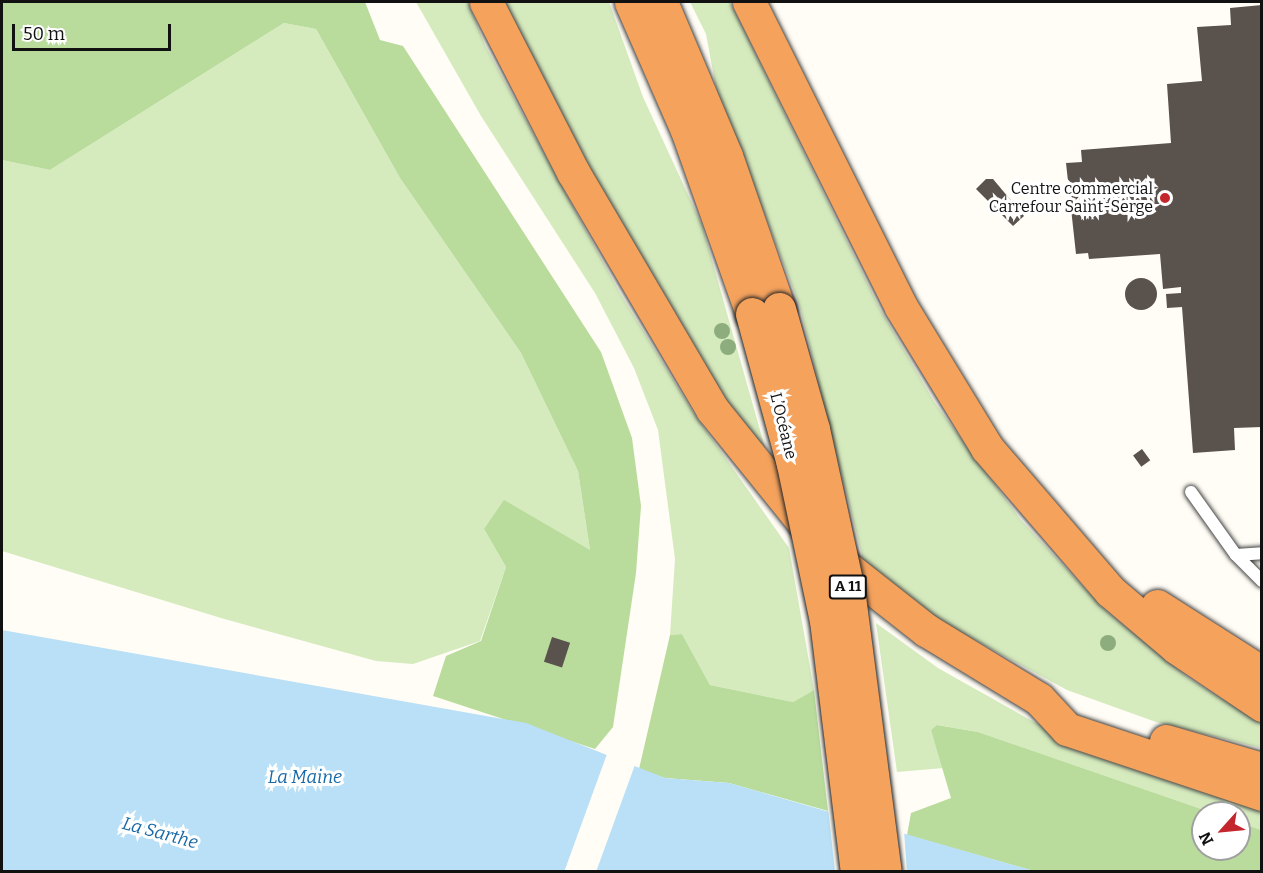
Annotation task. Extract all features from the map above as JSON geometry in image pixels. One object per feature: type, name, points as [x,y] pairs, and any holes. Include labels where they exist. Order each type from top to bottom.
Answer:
[{"type":"highway","points":[[486,2],[573,172],[747,458],[828,553],[875,592],[1039,699],[1067,729],[1262,794]]},
{"type":"highway","name":"L’Océane","points":[[631,2],[813,429],[848,589],[885,872]]},
{"type":"highway","name":"L’Océane","points":[[661,2],[726,156],[765,312],[793,464],[826,620],[857,872]]},
{"type":"highway","points":[[749,2],[941,378],[987,448],[1049,523],[1145,622],[1262,705]]},
{"type":"highway","points":[[1049,523],[1085,541],[1156,604],[1262,673]]},
{"type":"highway","points":[[1039,699],[1262,769]]},
{"type":"lane","points":[[1191,492],[1236,555],[1262,581]]},
{"type":"lane","points":[[1236,555],[1262,553]]},
{"type":"green space","points":[[2,2],[365,2],[380,40],[403,46],[601,352],[632,438],[641,506],[636,573],[613,727],[595,749],[433,696],[446,656],[481,641],[506,567],[484,529],[504,500],[590,550],[578,471],[521,353],[400,178],[316,29],[284,23],[50,170],[2,160]]},
{"type":"green space","points":[[416,2],[468,2],[485,45],[620,293],[693,412],[789,548],[814,690],[793,702],[710,685],[682,634],[670,635],[675,559],[658,430],[634,368],[595,293],[481,116]]},
{"type":"green space","points":[[503,2],[609,2],[643,97],[702,225],[771,469],[731,411],[582,159]]},
{"type":"green space","points":[[690,2],[730,2],[880,309],[935,403],[1021,520],[1104,609],[1190,679],[1261,723],[1261,748],[1156,722],[1067,690],[938,620],[865,567],[799,304],[716,88],[706,34]]},
{"type":"green space","points":[[284,23],[316,29],[400,178],[521,353],[578,471],[590,550],[484,529],[506,567],[480,641],[413,664],[376,661],[221,618],[2,551],[2,160],[50,170]]},
{"type":"green space","points":[[876,623],[938,668],[1034,722],[1116,759],[1238,801],[1191,801],[1191,805],[978,732],[938,725],[931,730],[944,768],[897,772]]},
{"type":"green space","points":[[682,634],[710,685],[793,702],[814,690],[828,811],[729,783],[665,778],[639,769],[670,635]]},
{"type":"green space","points":[[937,725],[978,732],[1191,805],[1191,861],[1251,861],[1251,826],[1261,830],[1261,871],[1034,871],[907,835],[911,813],[951,798],[931,730]]},
{"type":"green space","points":[[1251,806],[1261,809],[1261,830],[1251,826]]},
{"type":"water","name":"La Maine","points":[[2,630],[526,723],[665,778],[729,783],[1034,871],[2,871]]},
{"type":"pier","points":[[607,754],[635,764],[596,872],[564,871]]},
{"type":"pier","points":[[828,808],[904,831],[907,871],[835,871]]},
{"type":"building","name":"Centre commercial Carrefour Saint-Serge","points":[[1262,5],[1262,427],[1234,428],[1235,450],[1193,453],[1182,307],[1167,308],[1166,294],[1181,293],[1181,287],[1163,289],[1160,254],[1089,259],[1088,253],[1076,254],[1066,163],[1082,162],[1081,150],[1171,143],[1167,84],[1202,81],[1197,27],[1231,25],[1230,8]]},
{"type":"building","points":[[986,179],[993,179],[1024,216],[1013,226],[976,189]]},
{"type":"building","points":[[1141,278],[1152,283],[1157,294],[1152,305],[1141,310],[1130,305],[1125,294],[1130,283]]},
{"type":"building","points":[[1142,449],[1150,460],[1141,467],[1133,455]]},
{"type":"building","points":[[552,637],[570,643],[562,668],[544,662]]},
{"type":"place","name":"Centre commercial Carrefour Saint-Serge","points":[[1165,198]]},
{"type":"water label","name":"La Sarthe","points":[[160,833]]}]
